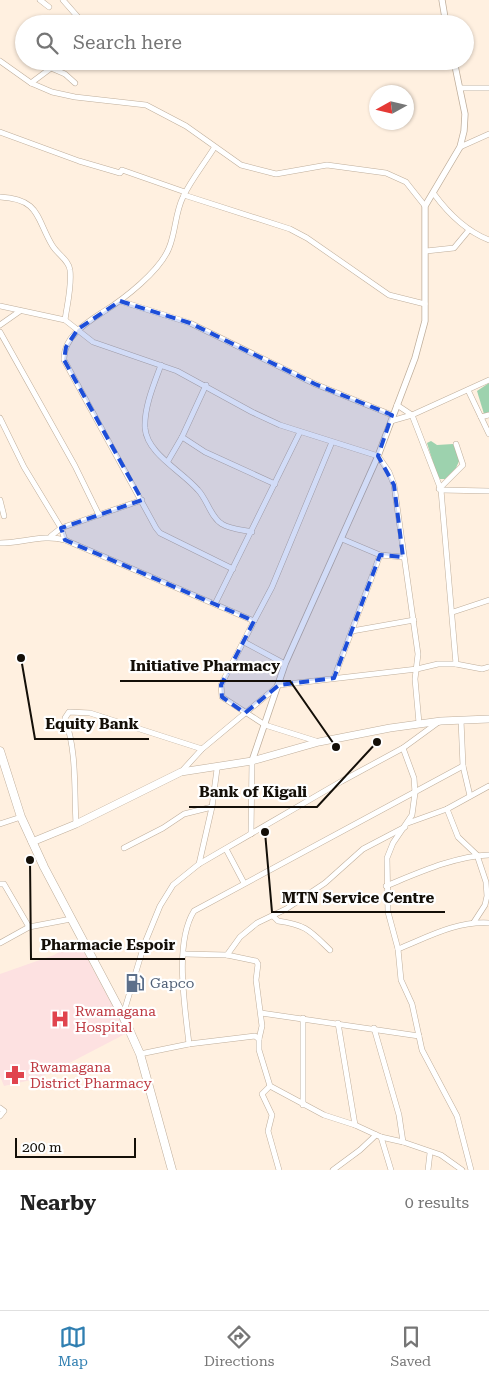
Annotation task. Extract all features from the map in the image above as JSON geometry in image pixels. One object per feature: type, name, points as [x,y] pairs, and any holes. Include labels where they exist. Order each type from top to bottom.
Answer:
[{"type":"highway","points":[[0,751],[21,817],[32,842],[123,1016],[140,1054],[172,1170]]},
{"type":"main road","points":[[32,842],[76,824],[181,772],[217,768],[252,761],[319,742],[419,723],[489,720]]},
{"type":"street","points":[[40,0],[49,7]]},
{"type":"street","points":[[63,0],[76,15]]},
{"type":"street","points":[[442,0],[444,15]]},
{"type":"street","points":[[0,61],[31,83],[75,97],[146,105],[179,122],[241,165],[276,174],[328,165],[386,173],[406,182],[425,206],[425,321],[415,358],[378,456],[285,664],[252,761],[251,834]]},
{"type":"street","points":[[31,83],[48,70]]},
{"type":"street","points":[[56,70],[66,74],[75,84]]},
{"type":"street","points":[[425,206],[434,194],[460,147],[464,131],[465,114],[456,70]]},
{"type":"street","points":[[460,88],[489,88]]},
{"type":"street","points":[[0,132],[79,161],[120,173],[122,170],[185,192],[184,195],[290,230],[307,238],[389,295],[425,304]]},
{"type":"street","points":[[460,147],[489,134]]},
{"type":"street","points":[[214,148],[184,195],[176,212],[168,250],[159,263],[120,302],[78,329],[66,347],[64,360],[125,474],[160,533],[233,569]]},
{"type":"street","points":[[434,194],[447,211],[469,230],[489,240]]},
{"type":"street","points":[[0,196],[27,204],[34,209],[53,246],[68,264],[70,274],[65,320]]},
{"type":"street","points":[[426,251],[454,248],[469,230]]},
{"type":"street","points":[[120,302],[190,323],[315,384],[392,418],[412,415],[489,380]]},
{"type":"street","points":[[0,306],[65,320],[93,342],[161,365],[206,385],[252,412],[300,432],[378,456],[389,472],[394,485],[418,654],[415,686],[419,723]]},
{"type":"street","points":[[0,325],[20,311]]},
{"type":"street","points":[[0,332],[75,466],[99,515]]},
{"type":"street","points":[[161,365],[146,412],[145,428],[148,441],[154,450],[199,490],[223,525],[252,532]]},
{"type":"street","points":[[168,461],[182,437],[206,385]]},
{"type":"street","points":[[468,390],[489,434]]},
{"type":"street","points":[[397,405],[412,415],[440,489],[453,612],[456,664]]},
{"type":"street","points":[[481,417],[489,415]]},
{"type":"street","points":[[0,418],[24,466],[61,528],[65,540]]},
{"type":"street","points":[[215,604],[300,432]]},
{"type":"street","points":[[182,437],[205,452],[275,484]]},
{"type":"street","points":[[319,742],[265,725],[222,696],[221,685],[272,587],[332,442]]},
{"type":"street","points":[[440,489],[463,465],[456,444]]},
{"type":"street","points":[[440,489],[488,493]]},
{"type":"street","points":[[0,500],[4,516]]},
{"type":"street","points":[[0,543],[26,542],[51,536],[61,528],[142,500]]},
{"type":"street","points":[[51,536],[65,540],[254,621]]},
{"type":"street","points":[[342,538],[380,555],[403,557]]},
{"type":"street","points":[[334,678],[380,555]]},
{"type":"street","points":[[453,612],[489,600]]},
{"type":"street","points":[[352,631],[414,620]]},
{"type":"street","points":[[244,642],[285,664]]},
{"type":"street","points":[[181,772],[202,749],[279,685],[417,669],[438,664],[456,664],[482,669],[489,668]]},
{"type":"street","points":[[76,824],[75,757],[72,736],[66,718],[69,712],[90,713],[202,749]]},
{"type":"street","points":[[461,720],[463,766],[470,796]]},
{"type":"street","points":[[123,1016],[144,945],[160,906],[173,885],[199,864],[342,780],[403,748],[441,721]]},
{"type":"street","points":[[403,748],[414,778],[415,793],[413,810],[407,825],[390,850],[386,866],[390,923],[398,949],[401,980],[412,1004],[426,1060],[457,1116],[471,1170]]},
{"type":"street","points":[[189,1044],[184,954],[185,932],[194,911],[463,766]]},
{"type":"street","points":[[199,864],[212,807],[217,768]]},
{"type":"street","points":[[227,955],[240,937],[258,923],[273,916],[325,883],[363,849],[407,825],[447,810],[489,786]]},
{"type":"street","points":[[124,848],[163,828],[184,814],[212,807]]},
{"type":"street","points":[[447,810],[458,837],[477,855],[486,882],[487,896],[485,905],[474,922]]},
{"type":"street","points":[[0,824],[21,817]]},
{"type":"street","points":[[226,849],[244,883]]},
{"type":"street","points":[[386,886],[417,873],[477,855],[489,854]]},
{"type":"street","points":[[0,884],[4,884],[29,927]]},
{"type":"street","points":[[273,916],[278,921],[293,922],[307,929],[330,950]]},
{"type":"street","points":[[0,943],[29,927],[71,919]]},
{"type":"street","points":[[398,949],[448,928],[474,922],[489,923]]},
{"type":"street","points":[[184,954],[227,955],[256,961],[258,964],[256,989],[261,1013],[259,1050],[270,1086],[324,1115],[355,1124],[378,1136],[441,1155],[462,1170]]},
{"type":"street","points":[[261,1013],[419,1036]]},
{"type":"street","points":[[303,1018],[303,1105]]},
{"type":"street","points":[[338,1023],[355,1124]]},
{"type":"street","points":[[374,1028],[399,1115],[403,1142]]},
{"type":"street","points":[[140,1054],[189,1044],[255,1036],[259,1039]]},
{"type":"street","points":[[270,1086],[262,1094],[272,1116],[268,1131],[278,1170]]},
{"type":"street","points":[[0,1108],[4,1111],[0,1116]]},
{"type":"street","points":[[333,1170],[378,1136]]},
{"type":"street","points":[[378,1136],[391,1170]]},
{"type":"street","points":[[428,1170],[430,1153]]},
{"type":"highlighted area","points":[[120,301],[190,323],[315,384],[392,415],[378,456],[394,485],[403,557],[380,555],[334,678],[279,685],[245,713],[222,697],[221,685],[254,621],[65,540],[61,528],[142,500],[64,360],[66,347],[78,329]]},
{"type":"shaded area","name":"Rwamagana Hospital","points":[[78,941],[127,1033],[52,1072],[31,1080],[4,1086],[0,1076],[0,974],[54,955]]},
{"type":"green space","points":[[489,383],[489,412],[484,414],[477,391]]},
{"type":"green space","points":[[431,441],[437,445],[453,444],[460,459],[456,468],[445,479],[440,479],[437,475],[427,443]]},
{"type":"place","name":"Equity Bank","points":[[21,658]]},
{"type":"place","name":"Bank of Kigali","points":[[377,742]]},
{"type":"place","name":"Initiative Pharmacy","points":[[336,747]]},
{"type":"place","name":"MTN Service Centre","points":[[265,832]]},
{"type":"place","name":"Pharmacie Espoir","points":[[30,860]]},
{"type":"place","name":"Gapco","points":[[135,983]]},
{"type":"place","name":"Rwamagana Hospital","points":[[60,1019]]},
{"type":"place","name":"Rwamagana District Pharmacy","points":[[15,1075]]}]
